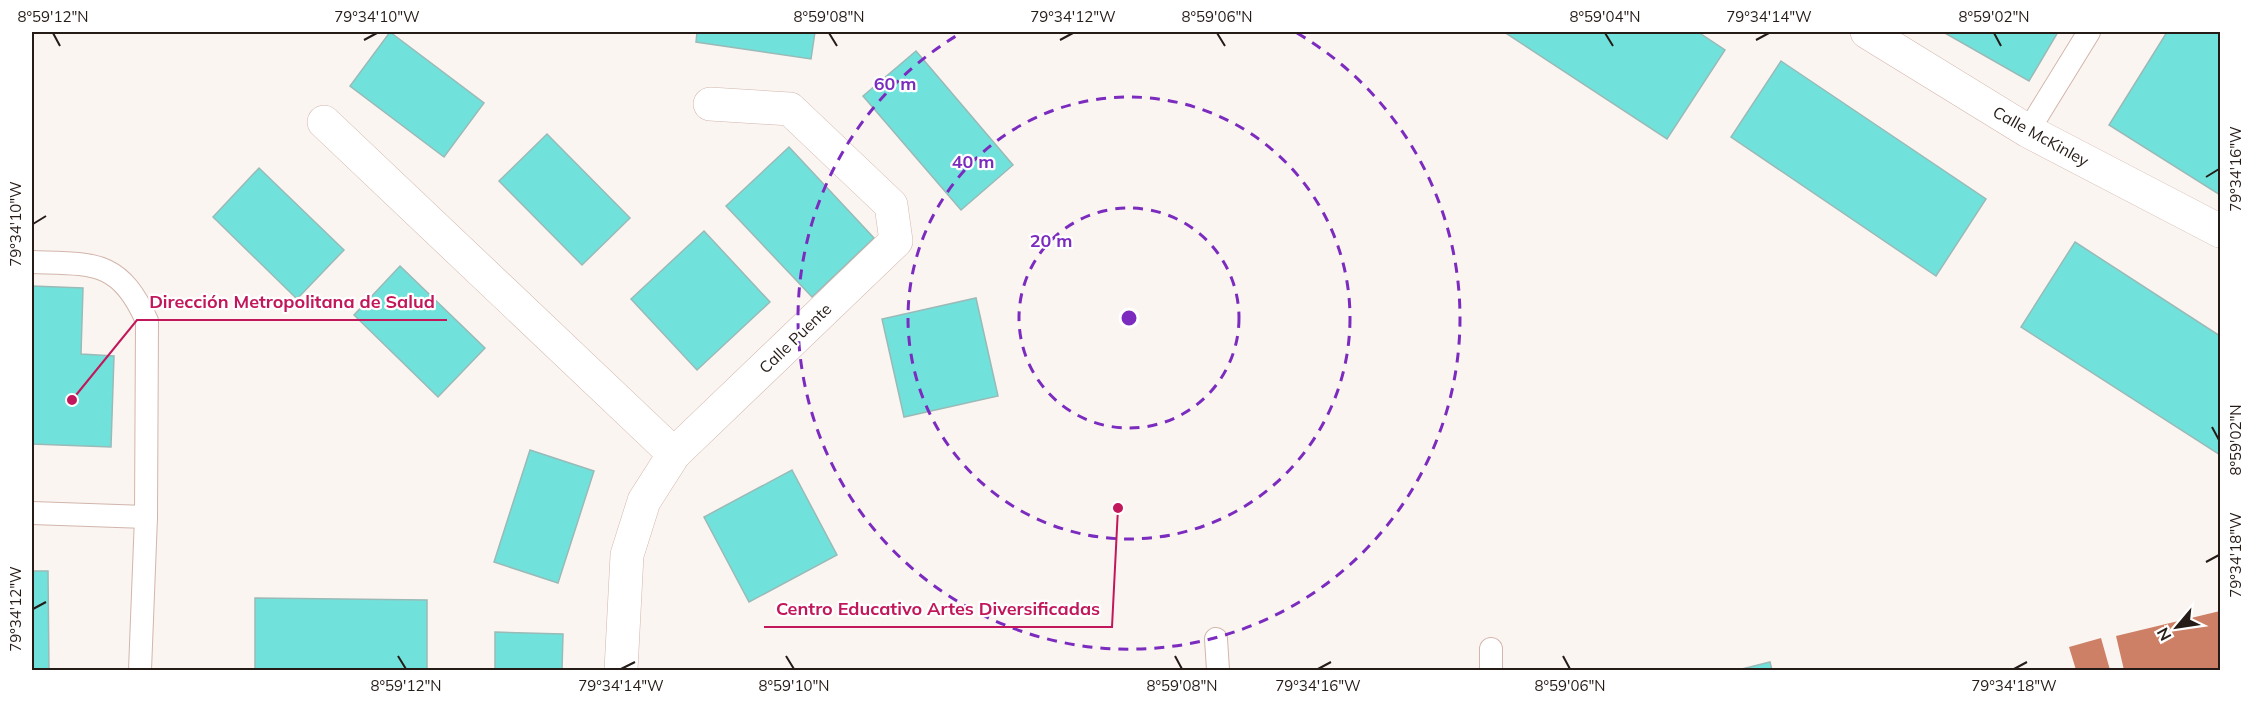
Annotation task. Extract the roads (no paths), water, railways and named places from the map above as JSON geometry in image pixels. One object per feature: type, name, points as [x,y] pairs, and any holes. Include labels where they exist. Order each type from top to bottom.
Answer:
[{"type":"street","name":"Calle McKinley","points":[[1867,32],[2028,131],[2220,231]]},
{"type":"street","name":"Calle Puente","points":[[621,670],[627,555],[644,501],[674,454],[896,241],[891,205],[790,109],[710,104]]},
{"type":"street","points":[[324,122],[674,454]]},
{"type":"lane","points":[[2028,131],[2089,32]]},
{"type":"lane","points":[[32,262],[87,264],[115,275],[134,293],[147,321],[146,518],[140,670]]},
{"type":"lane","points":[[32,513],[146,518]]},
{"type":"lane","points":[[1216,639],[1218,670]]},
{"type":"place","name":"Dirección Metropolitana de Salud","points":[[72,400]]},
{"type":"place","name":"Centro Educativo Artes Diversificadas","points":[[1118,508]]}]
